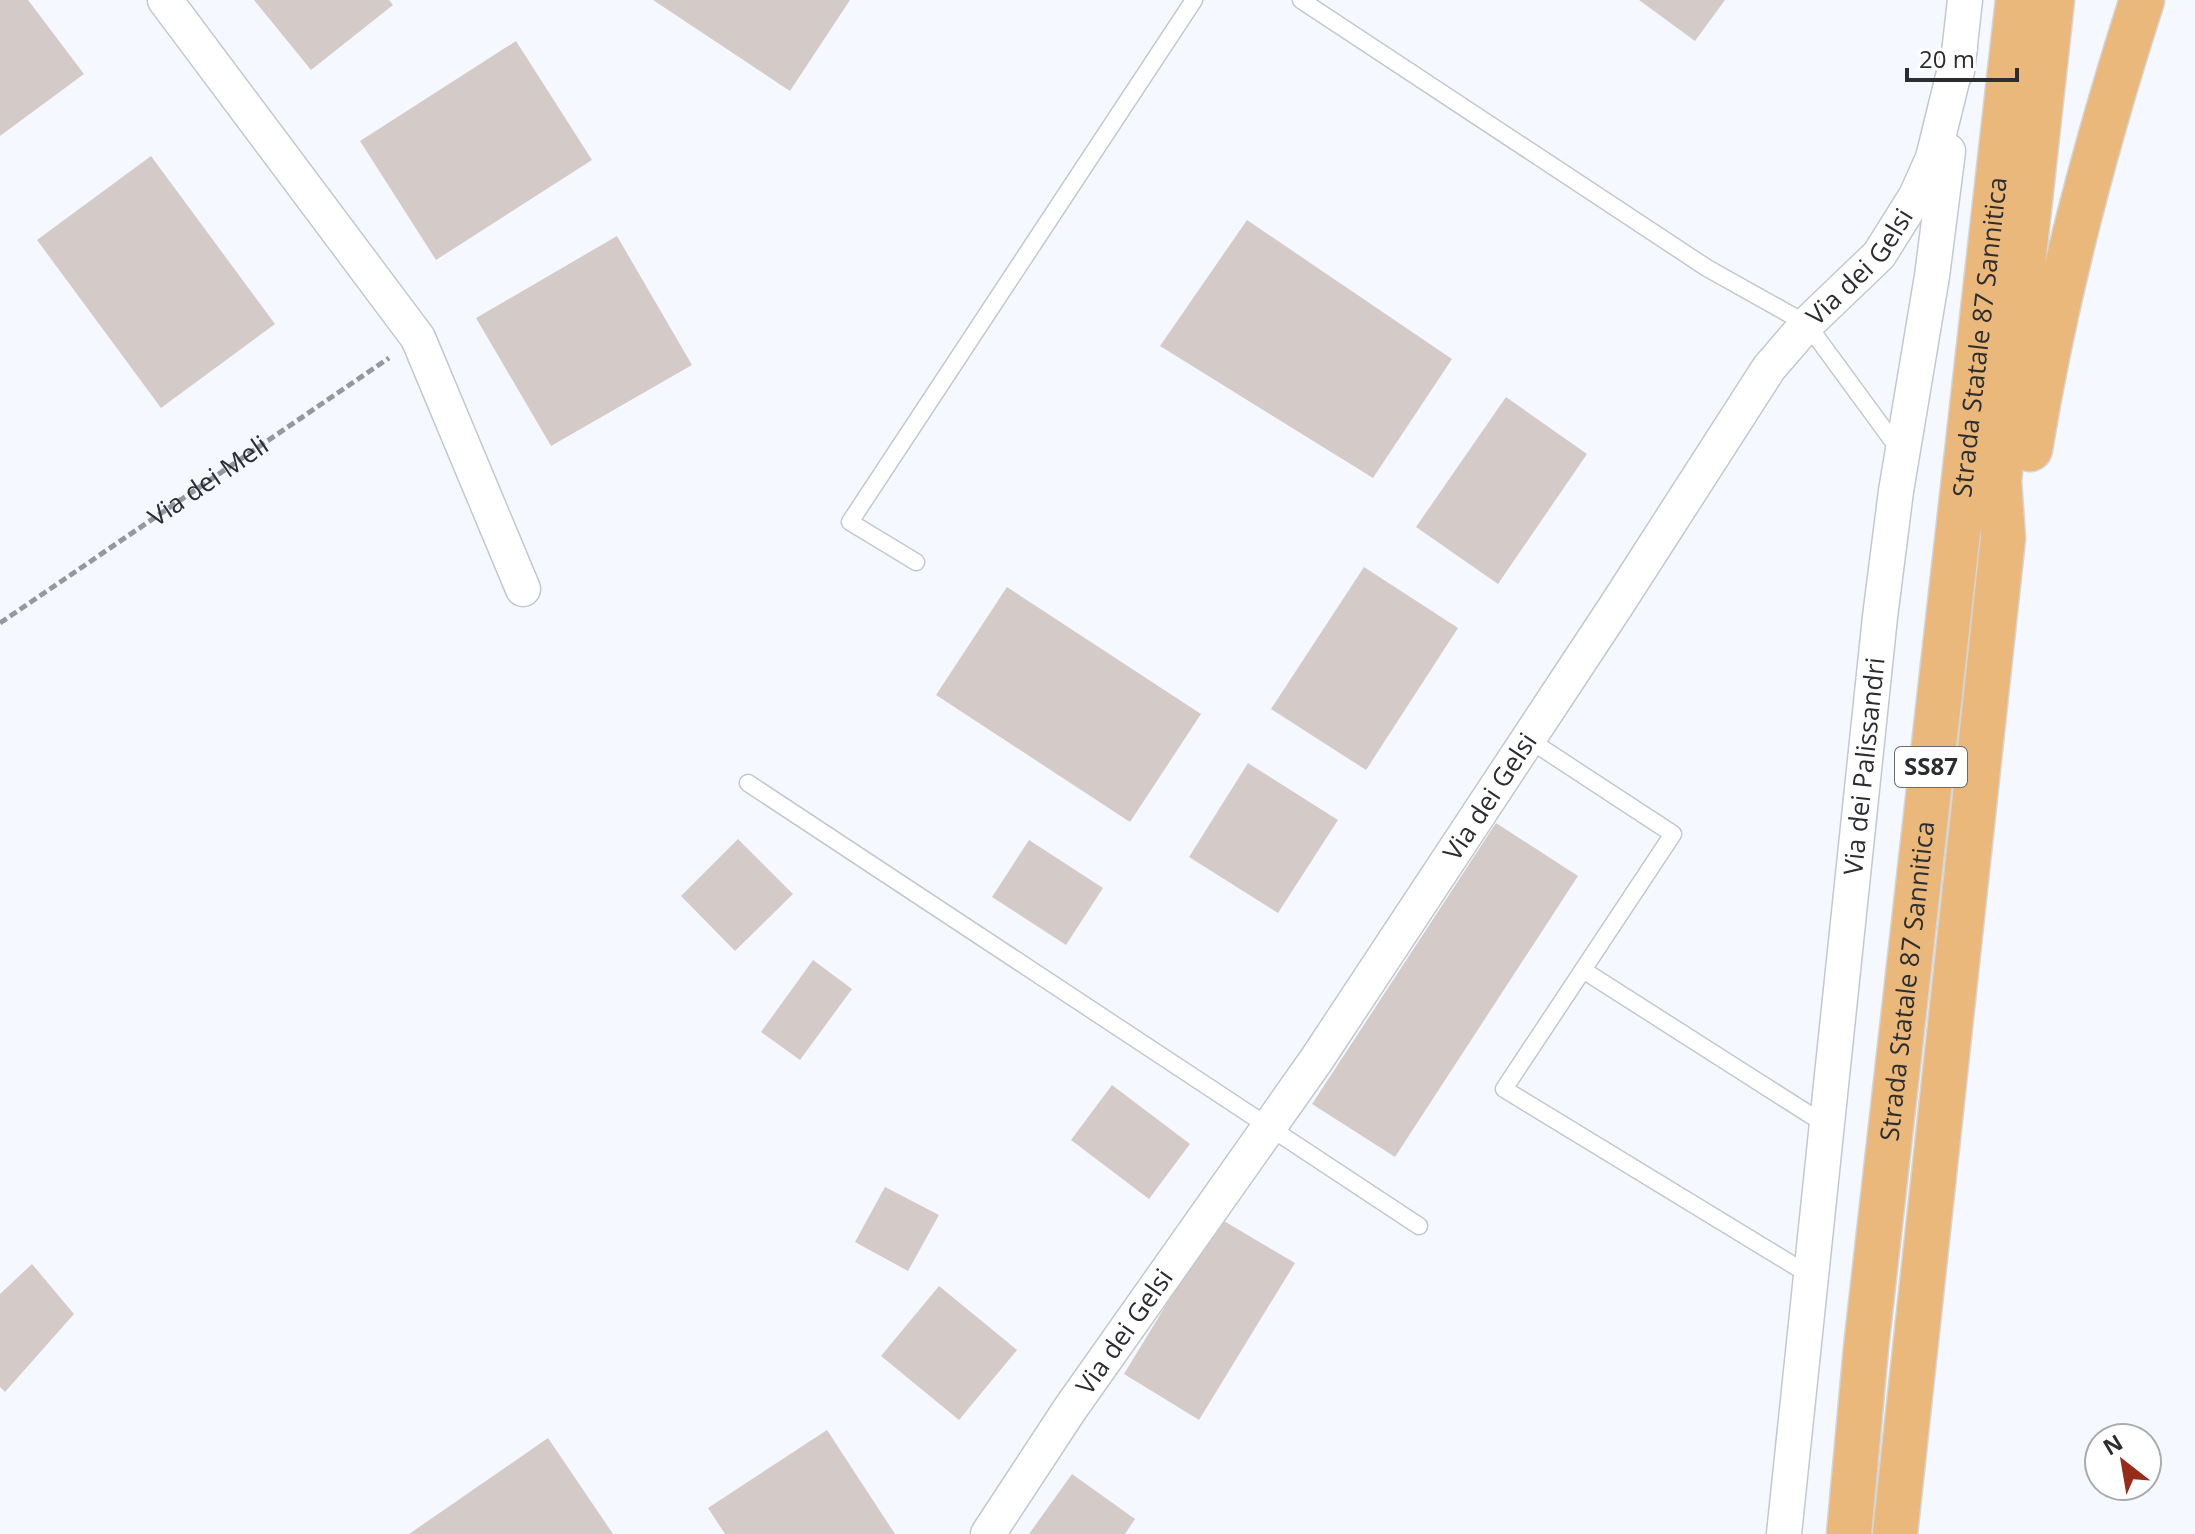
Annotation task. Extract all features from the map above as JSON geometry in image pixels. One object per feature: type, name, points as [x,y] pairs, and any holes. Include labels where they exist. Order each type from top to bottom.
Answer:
[{"type":"highway","name":"Strada Statale 87 Sannitica","points":[[1849,1534],[1873,1286],[2018,0]]},
{"type":"highway","name":"SS87","points":[[2003,538],[1999,481],[2052,0]]},
{"type":"highway","points":[[2003,538],[2024,483],[2052,333],[2088,183],[2142,0]]},
{"type":"highway","name":"Strada Statale 87 Sannitica","points":[[1895,1534],[2003,538]]},
{"type":"street","points":[[165,0],[418,338],[523,589]]},
{"type":"street","name":"Via dei Palissandri","points":[[1784,1534],[1878,632],[1902,455],[1932,276],[1965,0]]},
{"type":"street","name":"Via dei Gelsi","points":[[988,1534],[1070,1409],[1317,1059],[1769,368],[1807,324],[1879,255],[1916,196],[1933,158],[1960,48]]},
{"type":"lane","points":[[916,562],[850,522],[1194,0]]},
{"type":"lane","points":[[1301,0],[1707,268],[1807,324],[1902,455]]},
{"type":"lane","points":[[1528,739],[1673,834],[1504,1089],[1811,1276]]},
{"type":"lane","points":[[748,783],[1419,1226]]},
{"type":"lane","points":[[1583,970],[1826,1125]]},
{"type":"path","name":"Via dei Meli","points":[[0,623],[418,338]]},
{"type":"building","points":[[0,0],[28,0],[84,74],[0,136]]},
{"type":"building","points":[[254,0],[389,0],[393,5],[311,70]]},
{"type":"building","points":[[653,0],[850,0],[790,91]]},
{"type":"building","points":[[1639,0],[1725,0],[1695,41]]},
{"type":"building","points":[[516,41],[592,160],[436,260],[360,141]]},
{"type":"building","points":[[151,156],[275,324],[161,408],[37,240]]},
{"type":"building","points":[[1247,220],[1452,359],[1373,478],[1160,346]]},
{"type":"building","points":[[617,236],[692,365],[551,446],[476,318]]},
{"type":"building","points":[[1506,397],[1587,454],[1498,584],[1416,527]]},
{"type":"building","points":[[1364,567],[1458,628],[1366,770],[1271,709]]},
{"type":"building","points":[[1007,587],[1201,714],[1130,822],[936,695]]},
{"type":"building","points":[[1248,763],[1338,820],[1278,913],[1189,857]]},
{"type":"building","points":[[1496,823],[1578,876],[1395,1157],[1312,1104]]},
{"type":"building","points":[[738,839],[793,894],[735,951],[681,896]]},
{"type":"building","points":[[1029,840],[1103,888],[1066,945],[992,897]]},
{"type":"building","points":[[813,960],[852,989],[800,1060],[761,1032]]},
{"type":"building","points":[[1112,1085],[1190,1144],[1149,1199],[1071,1140]]},
{"type":"building","points":[[885,1187],[939,1215],[908,1271],[855,1242]]},
{"type":"building","points":[[1219,1218],[1295,1263],[1199,1420],[1124,1374]]},
{"type":"building","points":[[32,1264],[74,1314],[5,1392],[0,1387],[0,1294]]},
{"type":"building","points":[[939,1286],[1017,1350],[959,1420],[881,1356]]},
{"type":"building","points":[[827,1430],[895,1534],[725,1534],[708,1508]]},
{"type":"building","points":[[548,1438],[613,1534],[409,1534]]},
{"type":"building","points":[[1072,1474],[1135,1519],[1125,1534],[1029,1534]]}]
